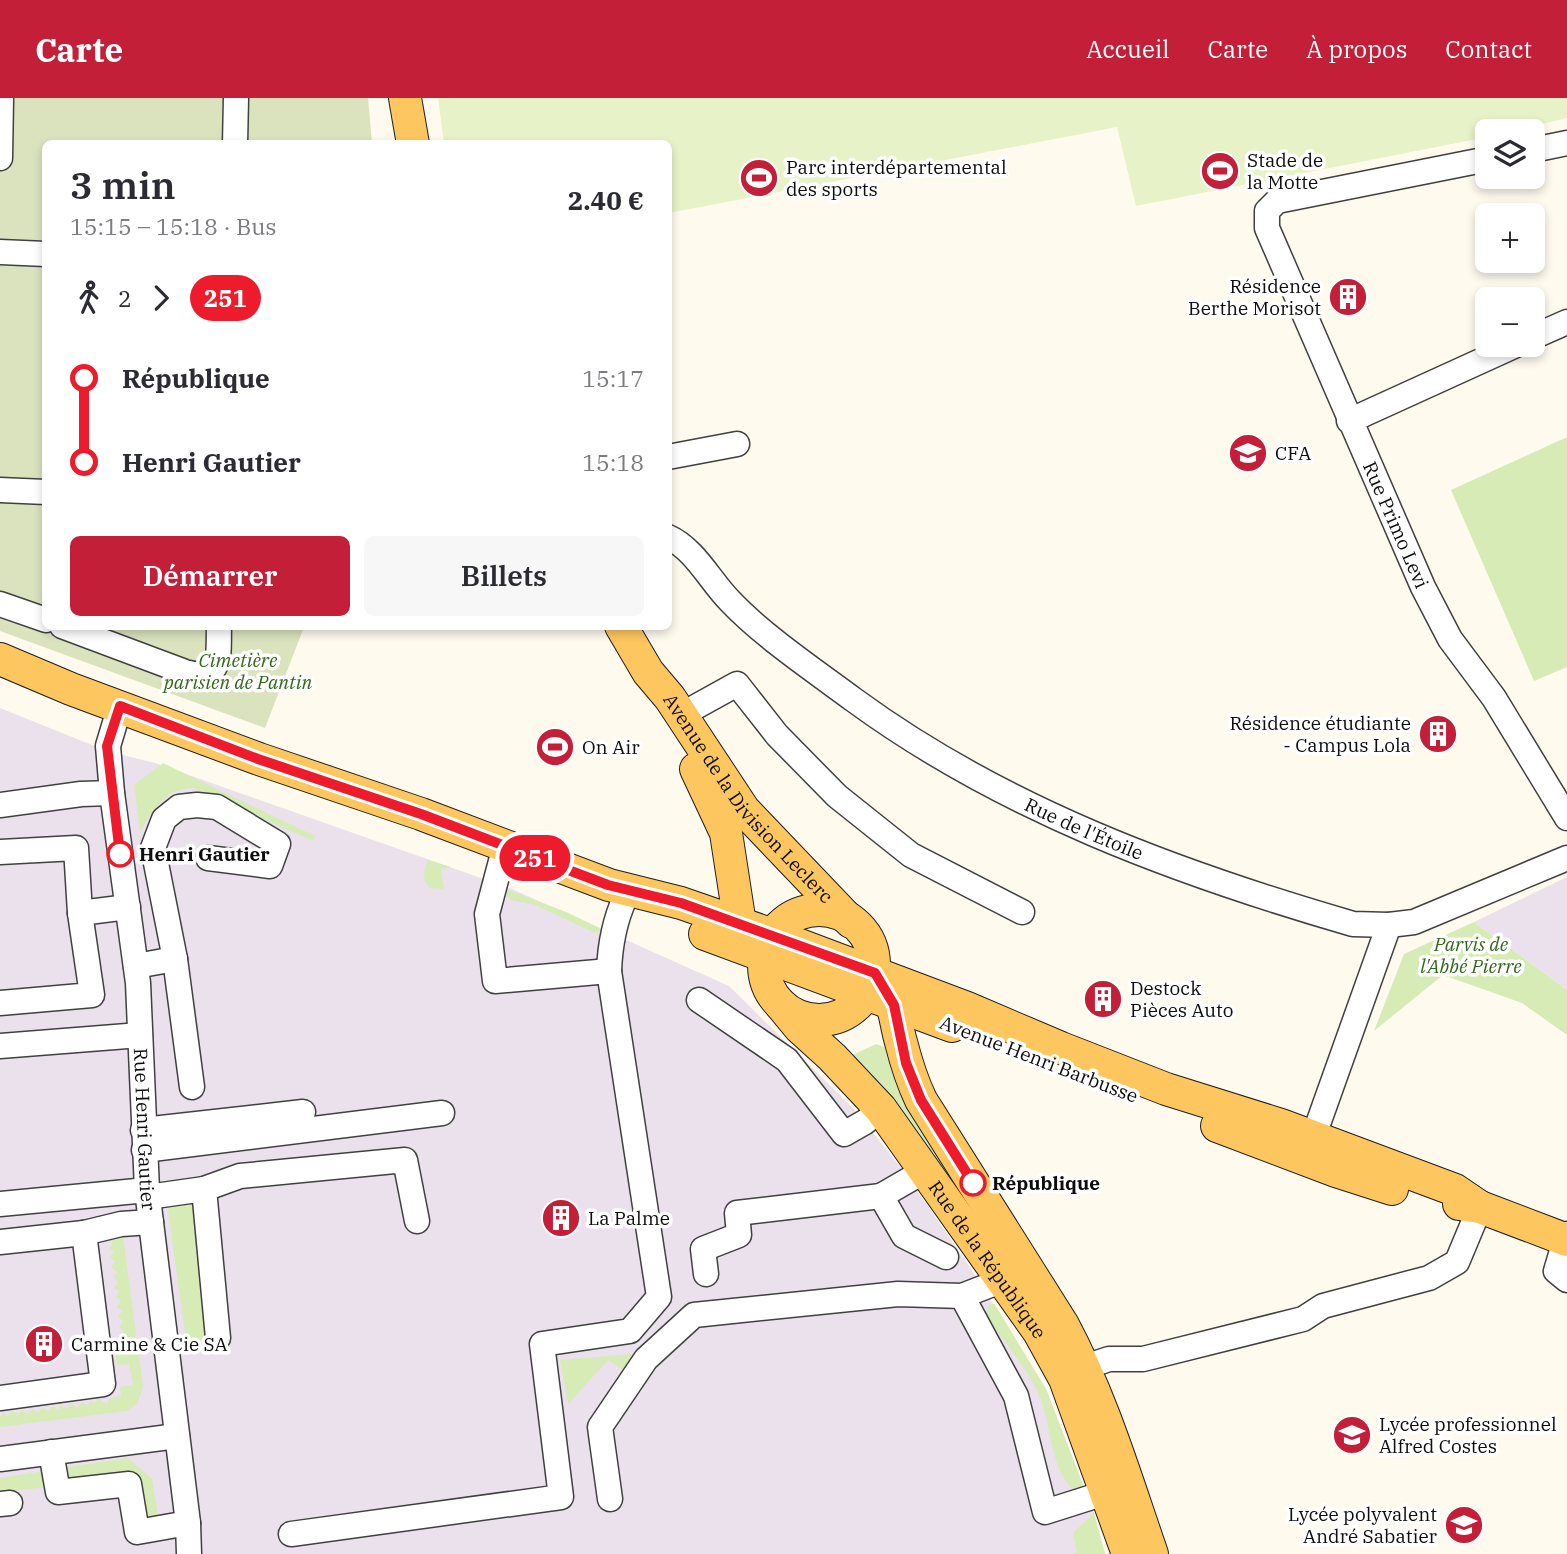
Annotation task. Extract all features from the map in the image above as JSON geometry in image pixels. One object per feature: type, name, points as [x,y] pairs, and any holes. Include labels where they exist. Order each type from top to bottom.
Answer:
[{"type":"main road","points":[[405,98],[412,140]]},
{"type":"main road","name":"Avenue de la Division Leclerc","points":[[623,630],[648,672],[670,698],[744,810],[851,922],[875,961],[878,991]]},
{"type":"main road","name":"Avenue Henri Barbusse","points":[[0,659],[71,689],[258,759],[421,814],[505,846],[617,892],[662,918],[769,946],[878,991],[1166,1089],[1309,1148],[1455,1190],[1480,1207],[1566,1237]]},
{"type":"main road","name":"Avenue de la Division Leclerc","points":[[648,672],[656,703],[703,781],[726,833],[740,925],[769,946]]},
{"type":"main road","name":"Avenue Henri Barbusse","points":[[617,892],[681,903],[740,925]]},
{"type":"main road","points":[[769,946],[790,918],[812,911],[835,912],[851,922]]},
{"type":"main road","name":"Rue de la République","points":[[769,946],[767,983],[781,1005],[800,1028],[832,1057],[881,1109],[1055,1357],[1108,1492],[1128,1554]]},
{"type":"main road","points":[[781,1005],[802,1017],[826,1020],[849,1012],[878,991]]},
{"type":"main road","name":"Rue de la République","points":[[878,991],[921,1100],[1063,1325],[1085,1367],[1152,1554]]},
{"type":"street","points":[[0,158],[1,98]]},
{"type":"street","points":[[234,140],[236,98]]},
{"type":"street","points":[[1545,148],[1567,143]]},
{"type":"street","name":"Rue Primo Levi","points":[[1475,162],[1277,201],[1266,211],[1267,228],[1423,587],[1450,639],[1494,698],[1567,818]]},
{"type":"street","points":[[0,252],[42,254]]},
{"type":"street","points":[[1545,332],[1567,322]]},
{"type":"street","points":[[1349,421],[1490,357]]},
{"type":"street","points":[[672,456],[737,444]]},
{"type":"street","points":[[0,490],[42,492]]},
{"type":"street","name":"Rue de l'Étoile","points":[[672,540],[684,547],[730,602],[761,628],[854,700],[923,748],[1008,795],[1138,854],[1353,924],[1389,925],[1414,922],[1567,858]]},
{"type":"street","points":[[0,604],[42,620]]},
{"type":"street","points":[[73,630],[185,672],[204,675],[213,670],[218,658],[219,630]]},
{"type":"street","points":[[681,715],[737,684],[777,735],[848,805],[911,855],[1022,912]]},
{"type":"street","name":"Rue Henri Gautier","points":[[120,706],[107,746],[136,966],[147,1193],[188,1523],[189,1554]]},
{"type":"street","points":[[0,805],[81,794],[112,793]]},
{"type":"street","points":[[192,1087],[175,959],[153,848],[164,819],[179,807],[197,805],[217,807],[278,844],[270,866],[208,858]]},
{"type":"street","points":[[505,846],[487,914],[495,981],[609,971]]},
{"type":"street","points":[[0,852],[76,848],[80,913],[92,995],[0,1003]]},
{"type":"street","points":[[291,1534],[561,1497],[542,1344],[630,1331],[659,1297],[609,971],[610,942],[617,916],[617,892]]},
{"type":"street","points":[[80,913],[128,907]]},
{"type":"street","points":[[1309,1148],[1389,925]]},
{"type":"street","points":[[136,966],[175,959]]},
{"type":"street","points":[[699,1000],[788,1060],[844,1134],[881,1109]]},
{"type":"street","points":[[0,1046],[140,1035]]},
{"type":"street","points":[[144,1140],[303,1112]]},
{"type":"street","points":[[144,1140],[442,1112]]},
{"type":"street","points":[[0,1204],[204,1189],[240,1176],[405,1160],[417,1221]]},
{"type":"street","points":[[706,1274],[703,1249],[739,1235],[737,1213],[881,1196],[926,1170]]},
{"type":"street","points":[[204,1189],[218,1338]]},
{"type":"street","points":[[881,1196],[904,1236],[946,1257]]},
{"type":"street","points":[[1085,1367],[1110,1359],[1143,1359],[1303,1319],[1324,1306],[1429,1279],[1457,1262],[1480,1207]]},
{"type":"street","points":[[0,1242],[84,1233],[121,1224],[151,1222]]},
{"type":"street","points":[[0,1398],[103,1384],[84,1233]]},
{"type":"street","points":[[1566,1237],[1556,1271],[1567,1280]]},
{"type":"street","points":[[610,1499],[600,1427],[646,1359],[694,1315],[898,1294],[962,1296],[1003,1280]]},
{"type":"street","points":[[962,1296],[1016,1396],[1045,1512],[1108,1492]]},
{"type":"street","points":[[0,1459],[177,1436]]},
{"type":"street","points":[[51,1452],[58,1492],[130,1484],[137,1532],[188,1523]]},
{"type":"shaded area","points":[[0,708],[107,751],[155,763],[512,889],[729,986],[854,1109],[903,1170],[971,1269],[1046,1389],[1094,1513],[1105,1554],[0,1554]]},
{"type":"shaded area","points":[[1567,877],[1567,990],[1474,922]]},
{"type":"green space","name":"Cimetière parisien de Pantin","points":[[0,98],[368,98],[372,140],[42,140],[42,630],[303,630],[265,728],[0,631]]},
{"type":"green space","name":"Parc interdépartemental des sports","points":[[438,98],[1567,98],[1567,118],[1545,123],[1545,119],[1475,119],[1475,139],[1136,206],[1117,127],[672,212],[672,140],[444,140]]},
{"type":"green space","points":[[1567,437],[1567,667],[1534,681],[1451,490]]},
{"type":"green space","points":[[163,763],[315,836],[313,841],[193,788],[168,796],[155,809],[140,832],[134,785]]},
{"type":"green space","points":[[428,860],[451,867],[441,869],[444,889],[430,888],[425,881]]},
{"type":"green space","points":[[506,889],[566,912],[600,928],[599,932],[595,933],[535,905],[511,900]]},
{"type":"green space","name":"Parvis de l'Abbé Pierre","points":[[1474,922],[1567,990],[1567,1035],[1522,1003],[1443,975],[1374,1031],[1404,954]]},
{"type":"green space","points":[[876,1044],[895,1051],[1085,1407],[846,1058]]},
{"type":"green space","points":[[196,1202],[209,1350],[188,1354],[168,1210],[174,1205]]},
{"type":"green space","points":[[123,1236],[143,1387],[137,1404],[127,1411],[0,1427],[0,1417],[3,1413],[8,1416],[12,1410],[18,1415],[22,1410],[28,1414],[32,1409],[38,1413],[42,1408],[48,1411],[52,1406],[58,1410],[61,1405],[67,1409],[71,1403],[77,1408],[82,1402],[87,1406],[91,1401],[95,1403],[98,1398],[106,1404],[111,1398],[121,1396],[120,1387],[133,1385],[129,1364],[117,1365],[114,1345],[124,1331],[119,1327],[123,1321],[118,1317],[122,1311],[117,1307],[121,1301],[116,1297],[119,1291],[114,1288],[118,1282],[113,1277],[117,1272],[111,1267],[115,1262],[110,1257],[114,1252],[109,1248],[113,1243],[108,1238]]},
{"type":"green space","points":[[994,1303],[1046,1389],[1085,1490],[1075,1492],[1060,1471],[1039,1395],[1022,1365],[987,1317],[987,1307]]},
{"type":"green space","points":[[643,1353],[626,1372],[608,1360],[568,1404],[560,1360]]},
{"type":"green space","points":[[128,1458],[152,1479],[159,1520],[146,1523],[136,1475],[64,1484],[61,1468]]},
{"type":"green space","points":[[46,1471],[49,1487],[0,1492],[0,1478]]},
{"type":"green space","points":[[1094,1513],[1105,1554],[1072,1554],[1077,1552],[1073,1533]]},
{"type":"bus line","name":"251","points":[[120,854],[107,746],[120,706],[258,759],[421,814],[608,885],[681,903],[875,973],[894,1005],[912,1081],[973,1183]]},
{"type":"place","name":"Stade de la Motte","points":[[1220,171]]},
{"type":"place","name":"Parc interdépartemental des sports","points":[[759,178]]},
{"type":"place","name":"Résidence Berthe Morisot","points":[[1348,297]]},
{"type":"place","name":"CFA","points":[[1248,453]]},
{"type":"place","name":"Résidence étudiante - Campus Lola","points":[[1438,734]]},
{"type":"place","name":"On Air","points":[[555,747]]},
{"type":"place","name":"Henri Gautier","points":[[120,854]]},
{"type":"place","name":"Destock Pièces Auto","points":[[1103,999]]},
{"type":"place","name":"République","points":[[973,1183]]},
{"type":"place","name":"La Palme","points":[[561,1218]]},
{"type":"place","name":"Carmine & Cie SA","points":[[44,1344]]},
{"type":"place","name":"Lycée professionnel Alfred Costes","points":[[1352,1435]]},
{"type":"place","name":"Lycée polyvalent André Sabatier","points":[[1464,1525]]}]
